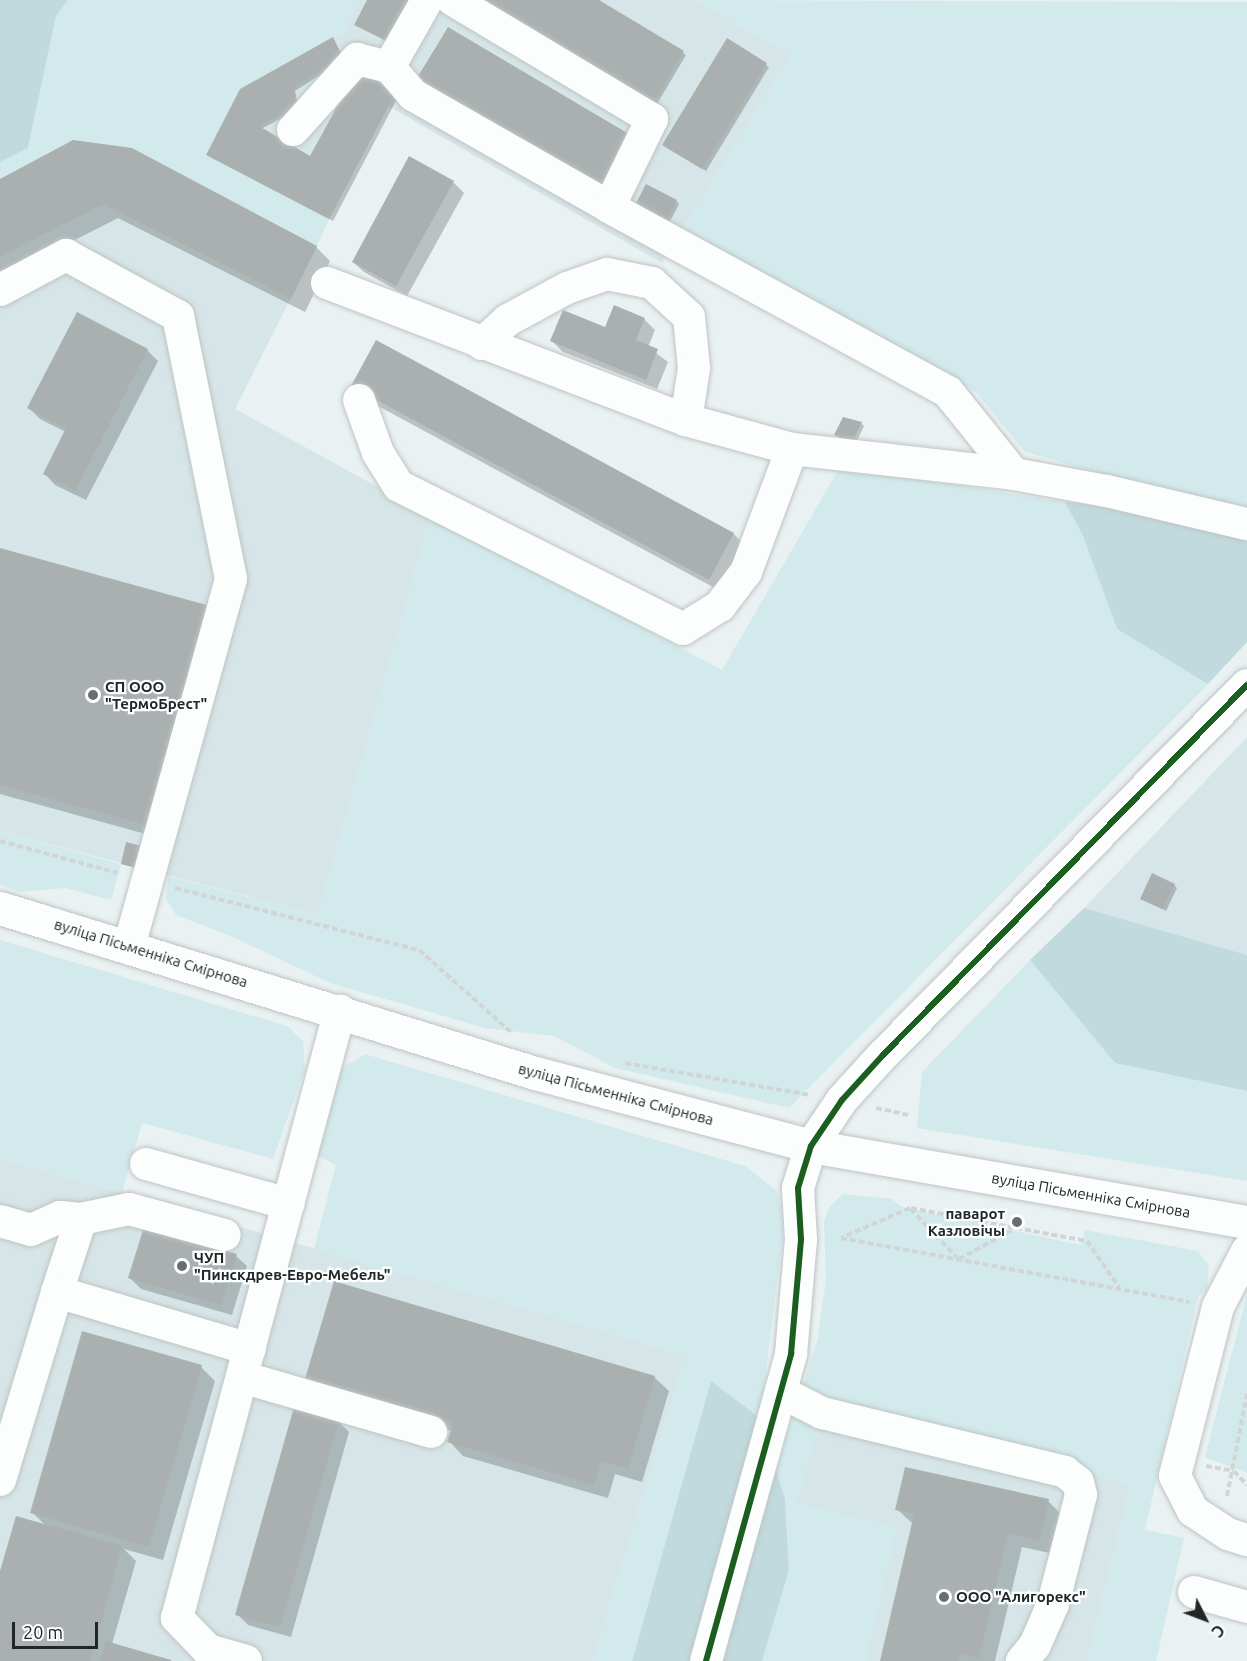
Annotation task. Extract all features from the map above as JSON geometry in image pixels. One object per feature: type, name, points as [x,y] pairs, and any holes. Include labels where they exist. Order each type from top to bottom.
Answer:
[{"type":"main road","name":"вуліца Пісьменніка Смірнова","points":[[0,908],[340,1010],[535,1073],[811,1146],[1247,1222]]},
{"type":"street","points":[[388,67],[427,0]]},
{"type":"street","points":[[453,0],[652,119],[609,207]]},
{"type":"street","points":[[293,130],[357,58],[388,67],[413,95],[609,207],[948,392],[1014,474]]},
{"type":"street","points":[[0,290],[66,255],[178,316],[231,579],[129,947]]},
{"type":"street","points":[[482,344],[508,320],[567,288],[607,274],[652,283],[688,316],[694,368],[686,420]]},
{"type":"street","points":[[327,283],[686,420],[792,449],[1014,474],[1107,491],[1247,524]]},
{"type":"street","points":[[359,400],[378,453],[399,486],[683,629],[720,606],[746,572],[792,449]]},
{"type":"street","points":[[706,1661],[791,1354],[798,1291],[801,1211],[798,1188],[811,1146],[842,1100],[1247,685]]},
{"type":"street","points":[[246,1661],[208,1650],[177,1618],[288,1204],[310,1112],[340,1010]]},
{"type":"street","points":[[146,1164],[288,1204]]},
{"type":"street","points":[[0,1221],[31,1230],[60,1217],[81,1219],[129,1209],[225,1235]]},
{"type":"street","points":[[0,1480],[81,1219]]},
{"type":"street","points":[[1247,1251],[1218,1307],[1175,1476],[1192,1511],[1228,1534],[1247,1540]]},
{"type":"street","points":[[57,1292],[431,1432]]},
{"type":"street","points":[[781,1392],[822,1413],[1065,1472],[1078,1482],[1081,1495],[1053,1604],[1035,1645],[1022,1661]]},
{"type":"street","points":[[1194,1592],[1247,1607]]},
{"type":"path","points":[[0,841],[419,950],[516,1037]]},
{"type":"path","points":[[616,1061],[842,1100],[908,1115]]},
{"type":"path","points":[[910,1208],[958,1259]]},
{"type":"path","points":[[1119,1287],[1087,1241],[910,1208],[841,1238],[1119,1287],[1218,1307]]},
{"type":"path","points":[[958,1259],[1016,1228]]},
{"type":"path","points":[[1226,1502],[1247,1394]]},
{"type":"shaded area","points":[[0,0],[68,0],[56,16],[28,148],[0,162]]},
{"type":"shaded area","points":[[68,0],[359,0],[343,33],[333,37],[207,155],[329,219],[317,246],[132,148],[73,140],[0,179],[0,162],[28,148],[56,16]]},
{"type":"shaded area","points":[[359,0],[695,0],[791,55],[662,263],[388,106],[329,219],[206,155],[333,37],[343,33]]},
{"type":"shaded area","points":[[695,0],[1247,2],[1247,514],[1025,452],[976,392],[683,229],[791,55]]},
{"type":"shaded area","points":[[73,140],[132,148],[317,246],[235,409],[431,516],[318,915],[0,831],[0,179]]},
{"type":"shaded area","points":[[840,467],[1065,502],[1083,536],[1117,629],[1208,684],[789,1108],[615,1068],[554,1036],[485,1028],[330,983],[233,937],[176,915],[166,899],[168,876],[318,915],[431,516],[722,670]]},
{"type":"shaded area","points":[[1065,502],[1143,510],[1247,537],[1247,642],[1208,684],[1117,629],[1083,536]]},
{"type":"shaded area","points":[[1247,737],[1247,955],[1084,908],[1207,779]]},
{"type":"shaded area","points":[[0,831],[121,864],[111,900],[65,888],[20,892],[0,885]]},
{"type":"shaded area","points":[[1084,908],[1247,955],[1247,1091],[1115,1063],[1030,960]]},
{"type":"shaded area","points":[[0,940],[287,1026],[303,1041],[305,1069],[273,1159],[142,1123],[122,1193],[0,1158]]},
{"type":"shaded area","points":[[1030,960],[1115,1063],[1247,1091],[1247,1181],[917,1128],[922,1072]]},
{"type":"shaded area","points":[[365,1054],[745,1166],[778,1192],[784,1226],[760,1418],[711,1382],[632,1661],[593,1661],[685,1355],[314,1249],[336,1165],[315,1154],[340,1069]]},
{"type":"shaded area","points":[[0,1158],[685,1355],[593,1661],[0,1661]]},
{"type":"shaded area","points":[[843,1194],[892,1199],[902,1207],[1081,1245],[1085,1230],[1198,1251],[1209,1266],[1207,1290],[1198,1297],[1145,1530],[1184,1538],[1156,1661],[1087,1661],[1131,1485],[827,1397],[797,1503],[897,1527],[866,1661],[762,1661],[789,1570],[785,1499],[776,1471],[817,1341],[826,1281],[824,1222],[829,1207]]},
{"type":"shaded area","points":[[1247,1294],[1247,1473],[1205,1457]]},
{"type":"shaded area","points":[[711,1381],[760,1418],[785,1499],[789,1570],[762,1661],[632,1661]]},
{"type":"shaded area","points":[[826,1397],[1131,1485],[1087,1661],[865,1661],[796,1503]]},
{"type":"building","points":[[367,0],[405,0],[385,40],[354,25]]},
{"type":"building","points":[[470,0],[599,0],[684,51],[650,107]]},
{"type":"building","points":[[448,27],[634,137],[604,188],[417,78]]},
{"type":"building","points":[[333,37],[342,56],[293,88],[297,106],[259,126],[310,156],[357,70],[397,90],[329,219],[206,155],[240,89]]},
{"type":"building","points":[[727,38],[767,63],[702,169],[662,145]]},
{"type":"building","points":[[73,140],[132,148],[317,246],[291,299],[103,204],[0,257],[0,179]]},
{"type":"building","points":[[409,156],[454,181],[396,286],[352,262]]},
{"type":"building","points":[[646,184],[677,200],[664,225],[633,209]]},
{"type":"building","points":[[614,305],[645,318],[636,340],[658,349],[646,380],[550,341],[563,310],[605,327]]},
{"type":"building","points":[[77,312],[148,349],[75,491],[43,474],[66,428],[27,408]]},
{"type":"building","points":[[376,340],[734,533],[709,580],[351,386]]},
{"type":"building","points":[[843,417],[862,422],[852,442],[834,435]]},
{"type":"building","name":"СП ООО \"ТермоБрест\"","points":[[0,548],[210,606],[150,826],[0,785]]},
{"type":"building","points":[[126,842],[149,848],[143,870],[121,864]]},
{"type":"building","points":[[1152,873],[1175,884],[1162,909],[1140,899]]},
{"type":"building","name":"ЧУП \"Пинскдрев-Евро-Мебель\"","points":[[144,1227],[237,1254],[221,1305],[128,1278]]},
{"type":"building","points":[[334,1281],[655,1376],[628,1469],[601,1461],[594,1485],[447,1442],[453,1423],[305,1379]]},
{"type":"building","points":[[82,1331],[202,1365],[149,1547],[30,1513]]},
{"type":"building","points":[[294,1407],[339,1420],[280,1627],[235,1615]]},
{"type":"building","name":"ООО \"Алигорекс\"","points":[[905,1467],[1049,1499],[1040,1541],[1008,1533],[979,1658],[960,1654],[959,1661],[880,1661],[914,1514],[895,1510]]},
{"type":"building","points":[[16,1516],[122,1546],[90,1661],[0,1661],[0,1571]]},
{"type":"building","points":[[106,1641],[171,1660],[171,1661],[100,1661]]},
{"type":"cycle path","points":[[706,1661],[791,1354],[801,1239],[798,1188],[811,1146],[842,1100],[883,1055],[1247,685]]},
{"type":"place","name":"СП ООО \"ТермоБрест\"","points":[[93,695]]},
{"type":"place","name":"паварот Казловічы","points":[[1017,1222]]},
{"type":"place","name":"ЧУП \"Пинскдрев-Евро-Мебель\"","points":[[182,1266]]},
{"type":"place","name":"ООО \"Алигорекс\"","points":[[944,1597]]}]
